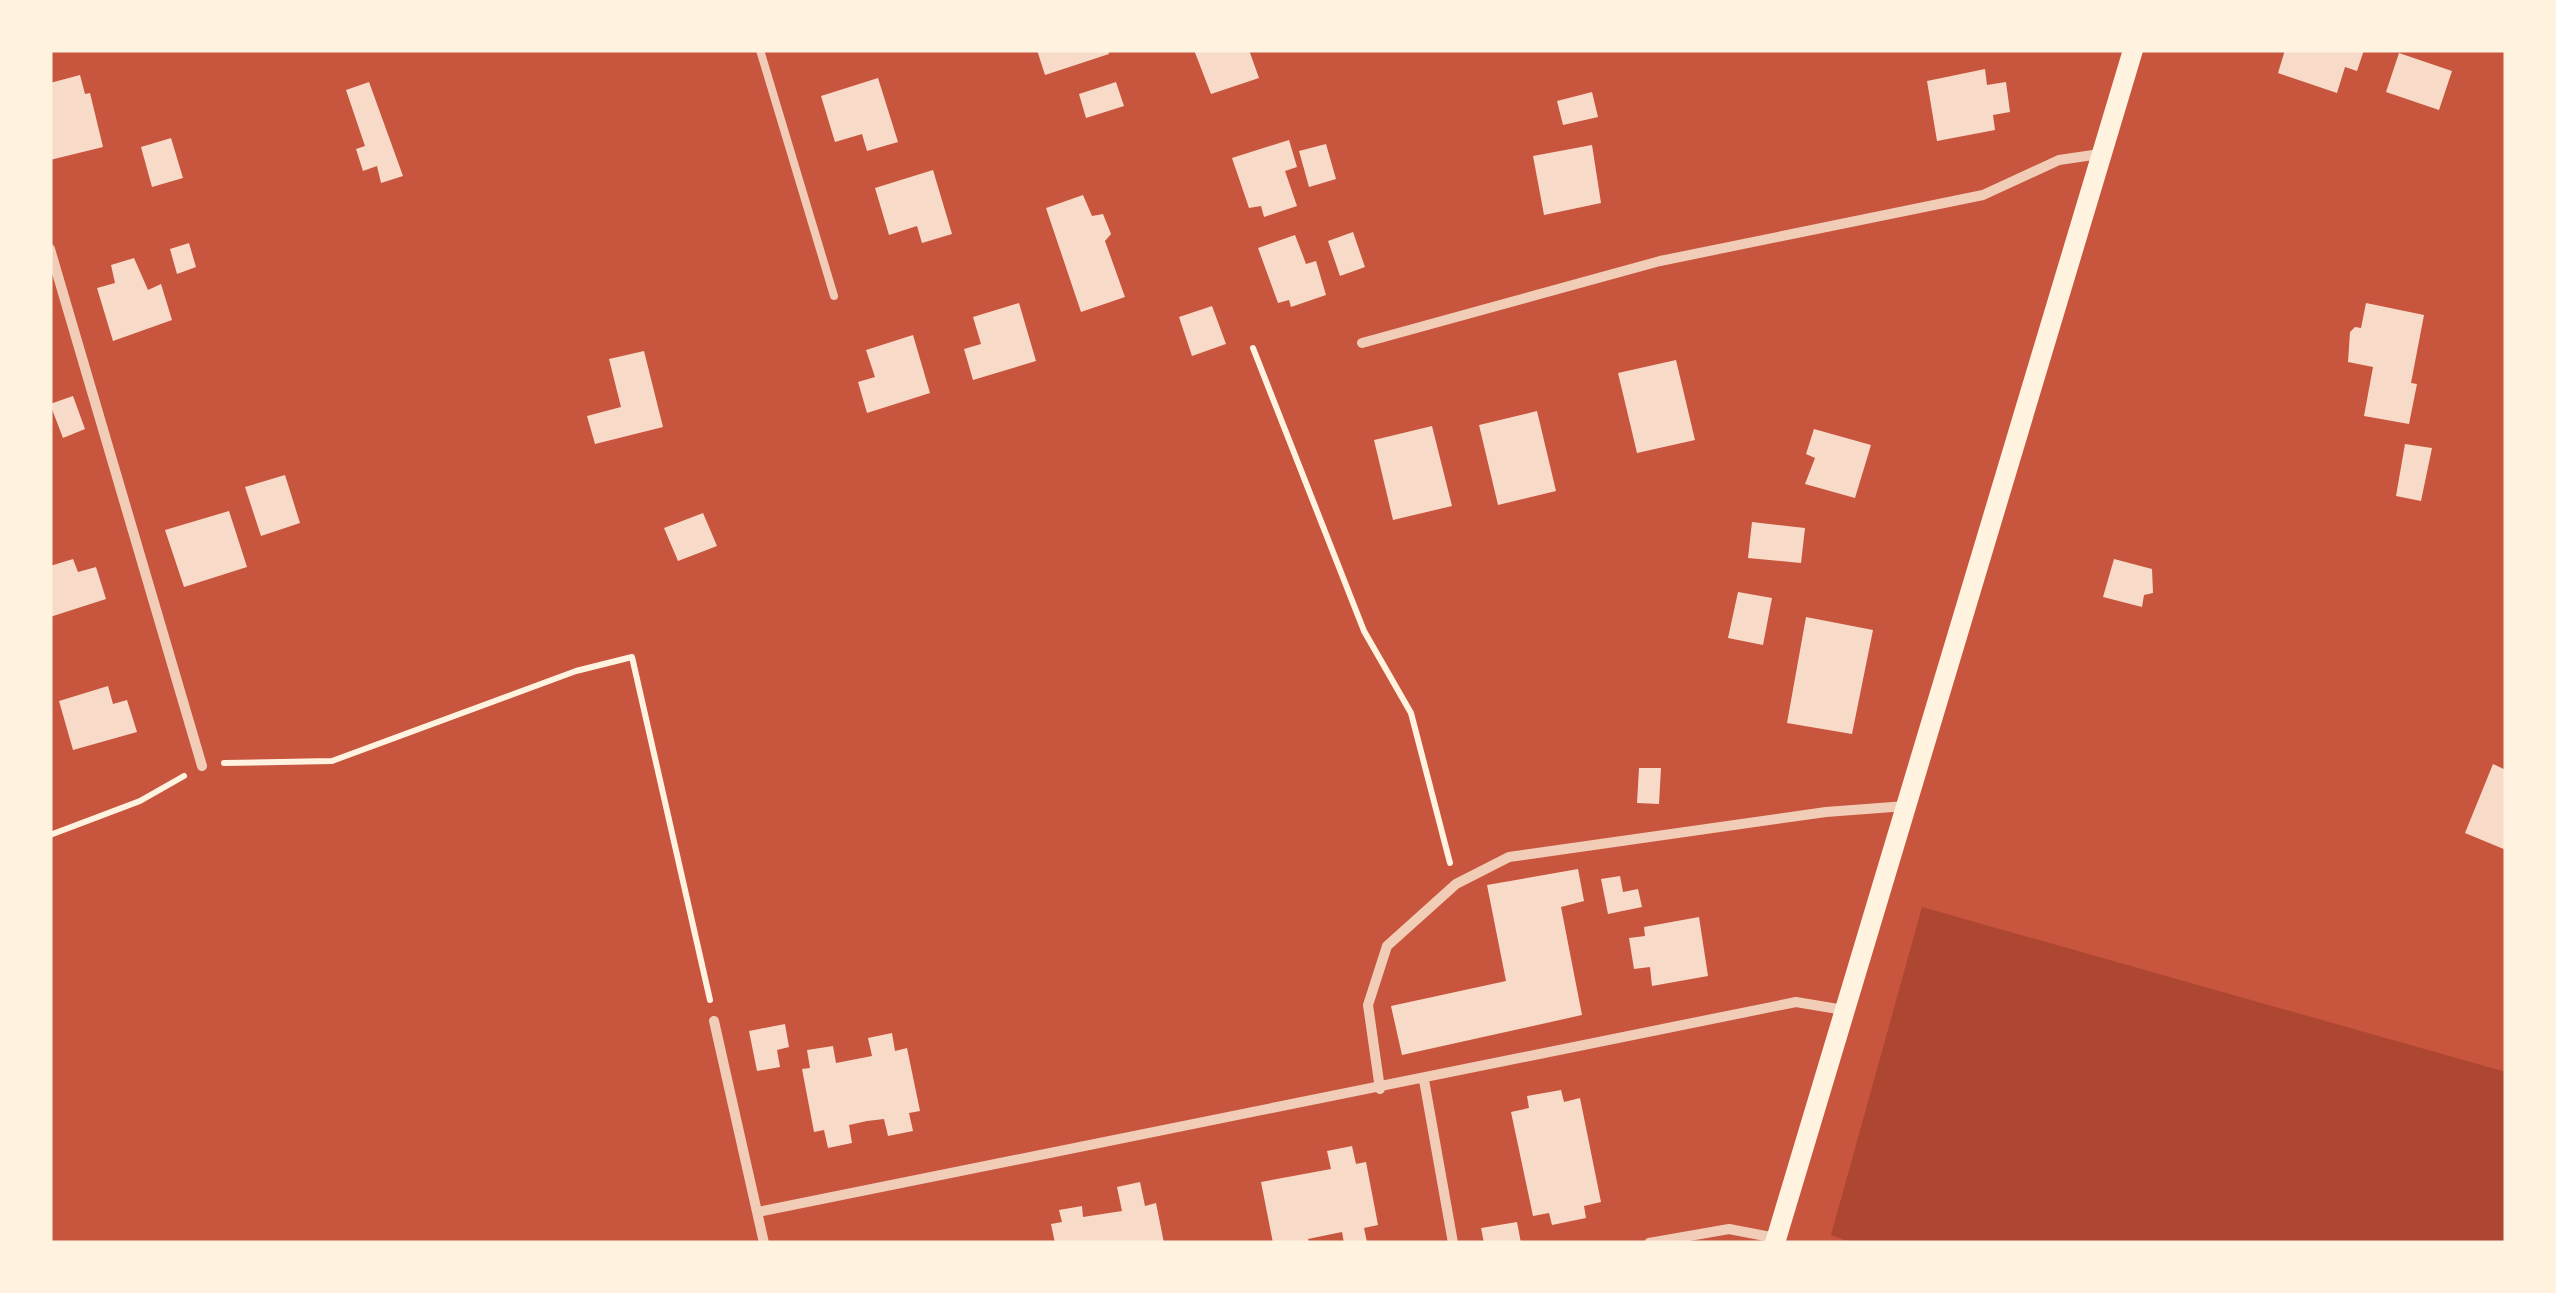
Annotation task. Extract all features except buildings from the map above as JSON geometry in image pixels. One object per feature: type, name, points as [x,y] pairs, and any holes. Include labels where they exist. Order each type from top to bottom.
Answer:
[{"type":"main road","points":[[1776,1240],[2133,50]]},
{"type":"street","points":[[1362,343],[1660,261],[1984,196],[2059,160],[2101,154]]},
{"type":"street","points":[[50,249],[202,766]]},
{"type":"street","points":[[1380,1089],[1368,1005],[1387,946],[1456,884],[1509,858],[1826,812],[1907,806]]},
{"type":"street","points":[[758,1212],[1796,1002],[1844,1010]]},
{"type":"street","points":[[714,1021],[764,1243]]},
{"type":"street","points":[[1424,1080],[1453,1243]]},
{"type":"street","points":[[1649,1243],[1729,1228],[1776,1240]]},
{"type":"lane","points":[[760,50],[834,296]]},
{"type":"path","points":[[1253,348],[1364,631],[1411,713],[1456,884]]},
{"type":"path","points":[[50,835],[140,801],[202,766],[248,759],[332,761],[576,671],[632,657],[714,1021]]},
{"type":"shaded area","points":[[1922,907],[2506,1072],[2506,1243],[1853,1243],[1831,1235]]}]
